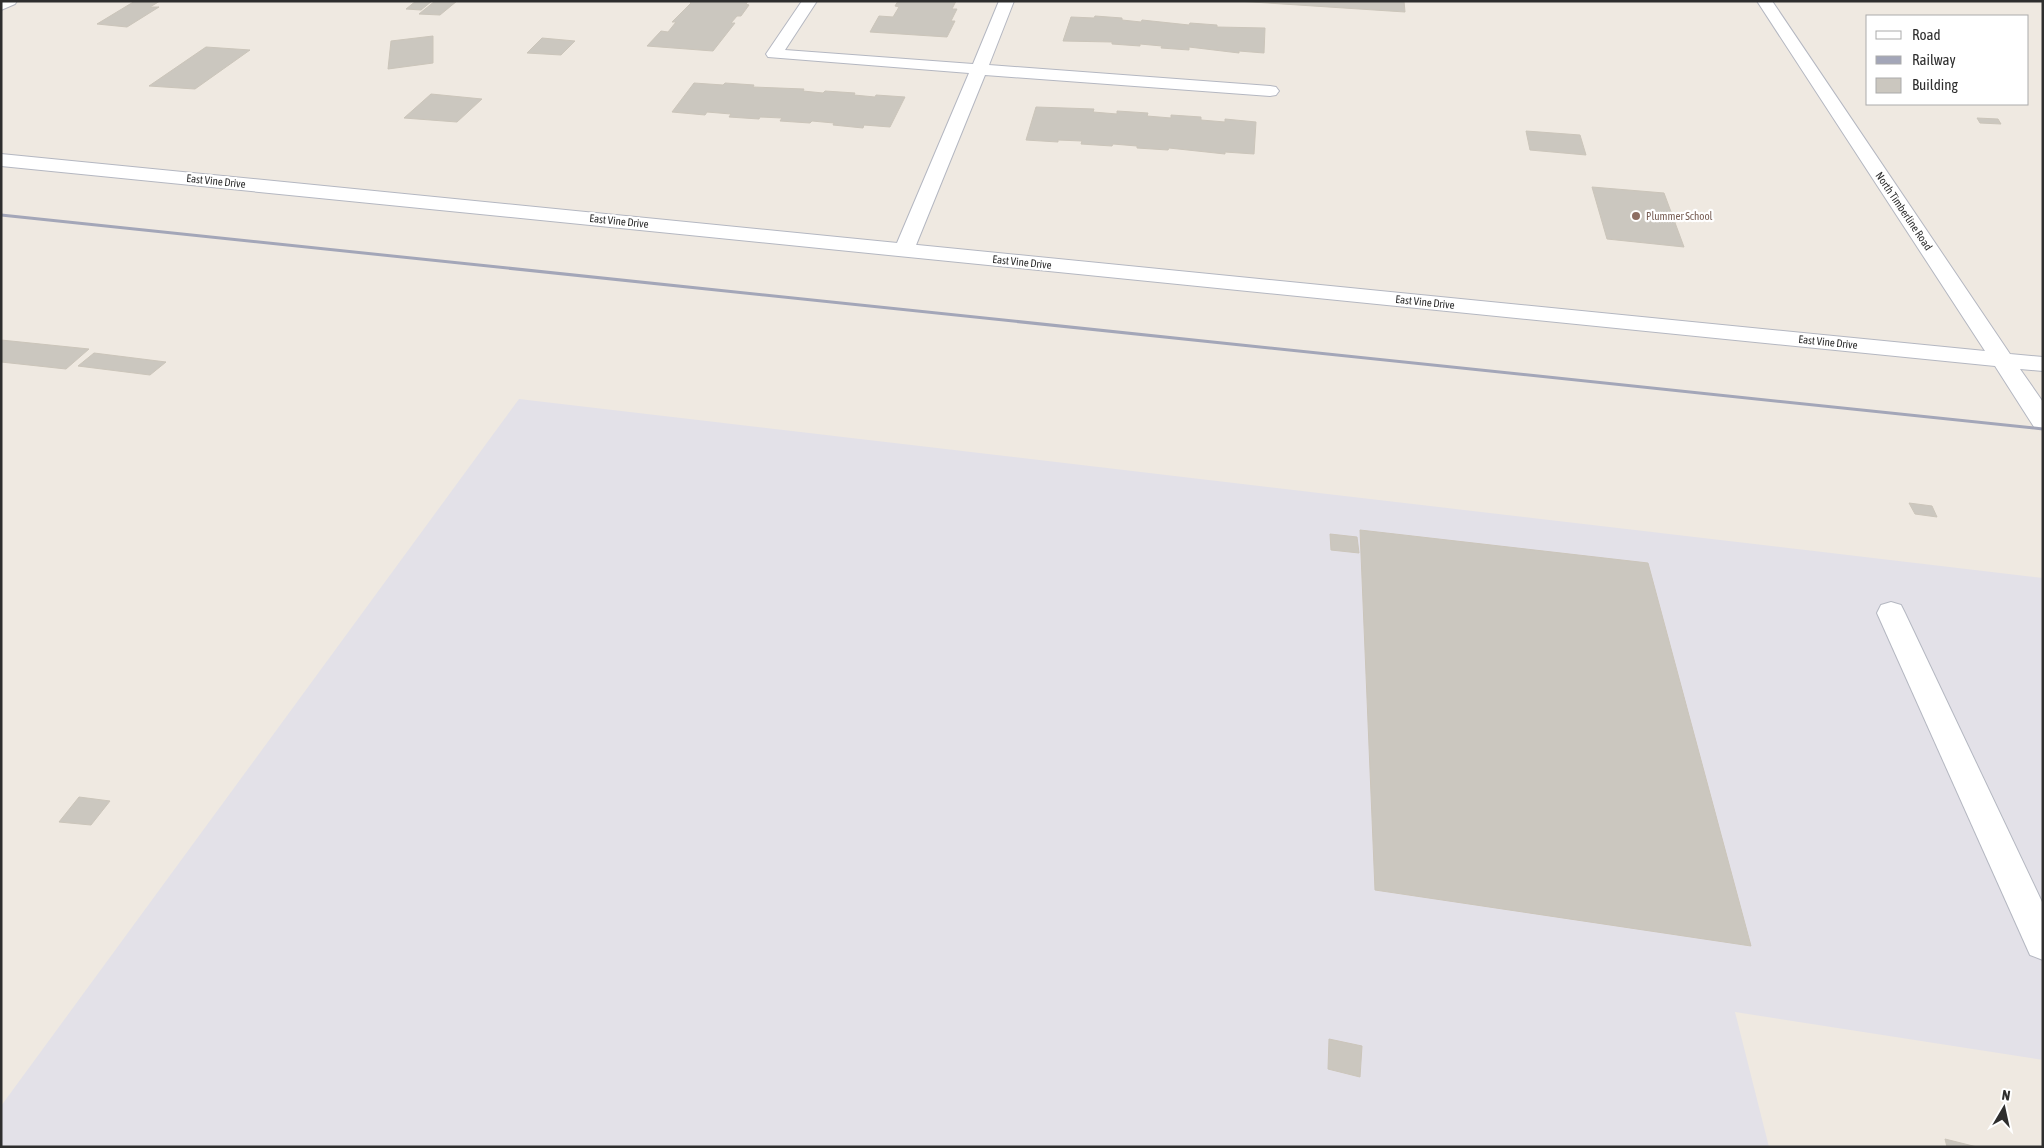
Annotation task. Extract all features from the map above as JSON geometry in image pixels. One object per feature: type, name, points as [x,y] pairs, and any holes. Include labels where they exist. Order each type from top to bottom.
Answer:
[{"type":"main road","points":[[1,6],[10,1]]},
{"type":"main road","points":[[810,1],[774,54],[1270,91]]},
{"type":"main road","points":[[904,250],[1007,1]]},
{"type":"main road","name":"North Timberline Road","points":[[1764,1],[2043,421]]},
{"type":"main road","name":"East Vine Drive","points":[[1,160],[2043,364]]},
{"type":"main road","points":[[1892,613],[2043,943]]},
{"type":"shaded area","points":[[519,399],[2043,578],[2043,1060],[1735,1012],[1769,1147],[1,1147],[1,1106]]},
{"type":"building","points":[[135,1],[160,1],[150,7],[159,7],[127,27],[97,24]]},
{"type":"building","points":[[416,1],[432,1],[421,10],[406,9]]},
{"type":"building","points":[[435,1],[457,1],[440,15],[419,14]]},
{"type":"building","points":[[689,1],[748,1],[746,4],[749,5],[741,16],[737,16],[731,23],[735,23],[713,51],[647,46],[661,31],[668,32],[676,22],[672,22],[691,3]]},
{"type":"building","points":[[898,1],[956,1],[952,9],[957,9],[951,21],[955,21],[947,37],[870,32],[879,16],[893,17],[899,7],[895,6]]},
{"type":"building","points":[[1237,1],[1404,1],[1405,12]]},
{"type":"building","points":[[1095,16],[1122,18],[1122,20],[1141,22],[1142,20],[1189,25],[1190,23],[1217,25],[1217,27],[1265,28],[1264,53],[1239,51],[1239,53],[1189,47],[1189,50],[1161,48],[1162,46],[1112,44],[1112,42],[1063,41],[1071,17],[1094,18]]},
{"type":"building","points":[[433,36],[433,63],[388,69],[391,41]]},
{"type":"building","points":[[542,38],[575,41],[561,55],[527,53]]},
{"type":"building","points":[[206,47],[250,50],[195,89],[149,86]]},
{"type":"building","points":[[694,83],[723,85],[725,83],[754,85],[753,87],[804,89],[803,91],[823,93],[825,91],[855,93],[854,95],[875,97],[876,95],[905,97],[890,127],[864,125],[863,128],[812,121],[810,123],[780,121],[782,118],[760,117],[759,119],[729,117],[731,114],[707,112],[705,115],[672,112]]},
{"type":"building","points":[[431,94],[482,99],[457,122],[404,118]]},
{"type":"building","points":[[1036,107],[1094,109],[1093,112],[1117,114],[1117,111],[1148,113],[1147,116],[1171,118],[1171,115],[1201,117],[1201,120],[1225,122],[1225,119],[1256,122],[1254,154],[1225,152],[1225,154],[1169,148],[1168,150],[1137,148],[1137,146],[1113,144],[1112,146],[1081,144],[1082,141],[1026,140]]},
{"type":"building","points":[[1977,118],[1998,119],[2001,124],[1980,123]]},
{"type":"building","points":[[1526,131],[1580,135],[1586,155],[1530,150]]},
{"type":"building","name":"Plummer School","points":[[1592,187],[1664,193],[1684,247],[1607,239]]},
{"type":"building","points":[[1,340],[89,349],[66,369],[1,362]]},
{"type":"building","points":[[94,353],[166,362],[150,375],[78,366]]},
{"type":"building","points":[[1909,503],[1932,506],[1937,517],[1915,514]]},
{"type":"building","points":[[1360,530],[1648,563],[1751,946],[1375,890]]},
{"type":"building","points":[[1330,534],[1357,537],[1359,553],[1331,550]]},
{"type":"building","points":[[79,797],[110,801],[91,825],[59,822]]},
{"type":"building","points":[[1329,1039],[1362,1046],[1360,1077],[1328,1069]]},
{"type":"building","points":[[1945,1139],[1977,1147],[1947,1147]]},
{"type":"railway","points":[[1,215],[2043,429]]},
{"type":"place","name":"Plummer School","points":[[1636,216]]}]
